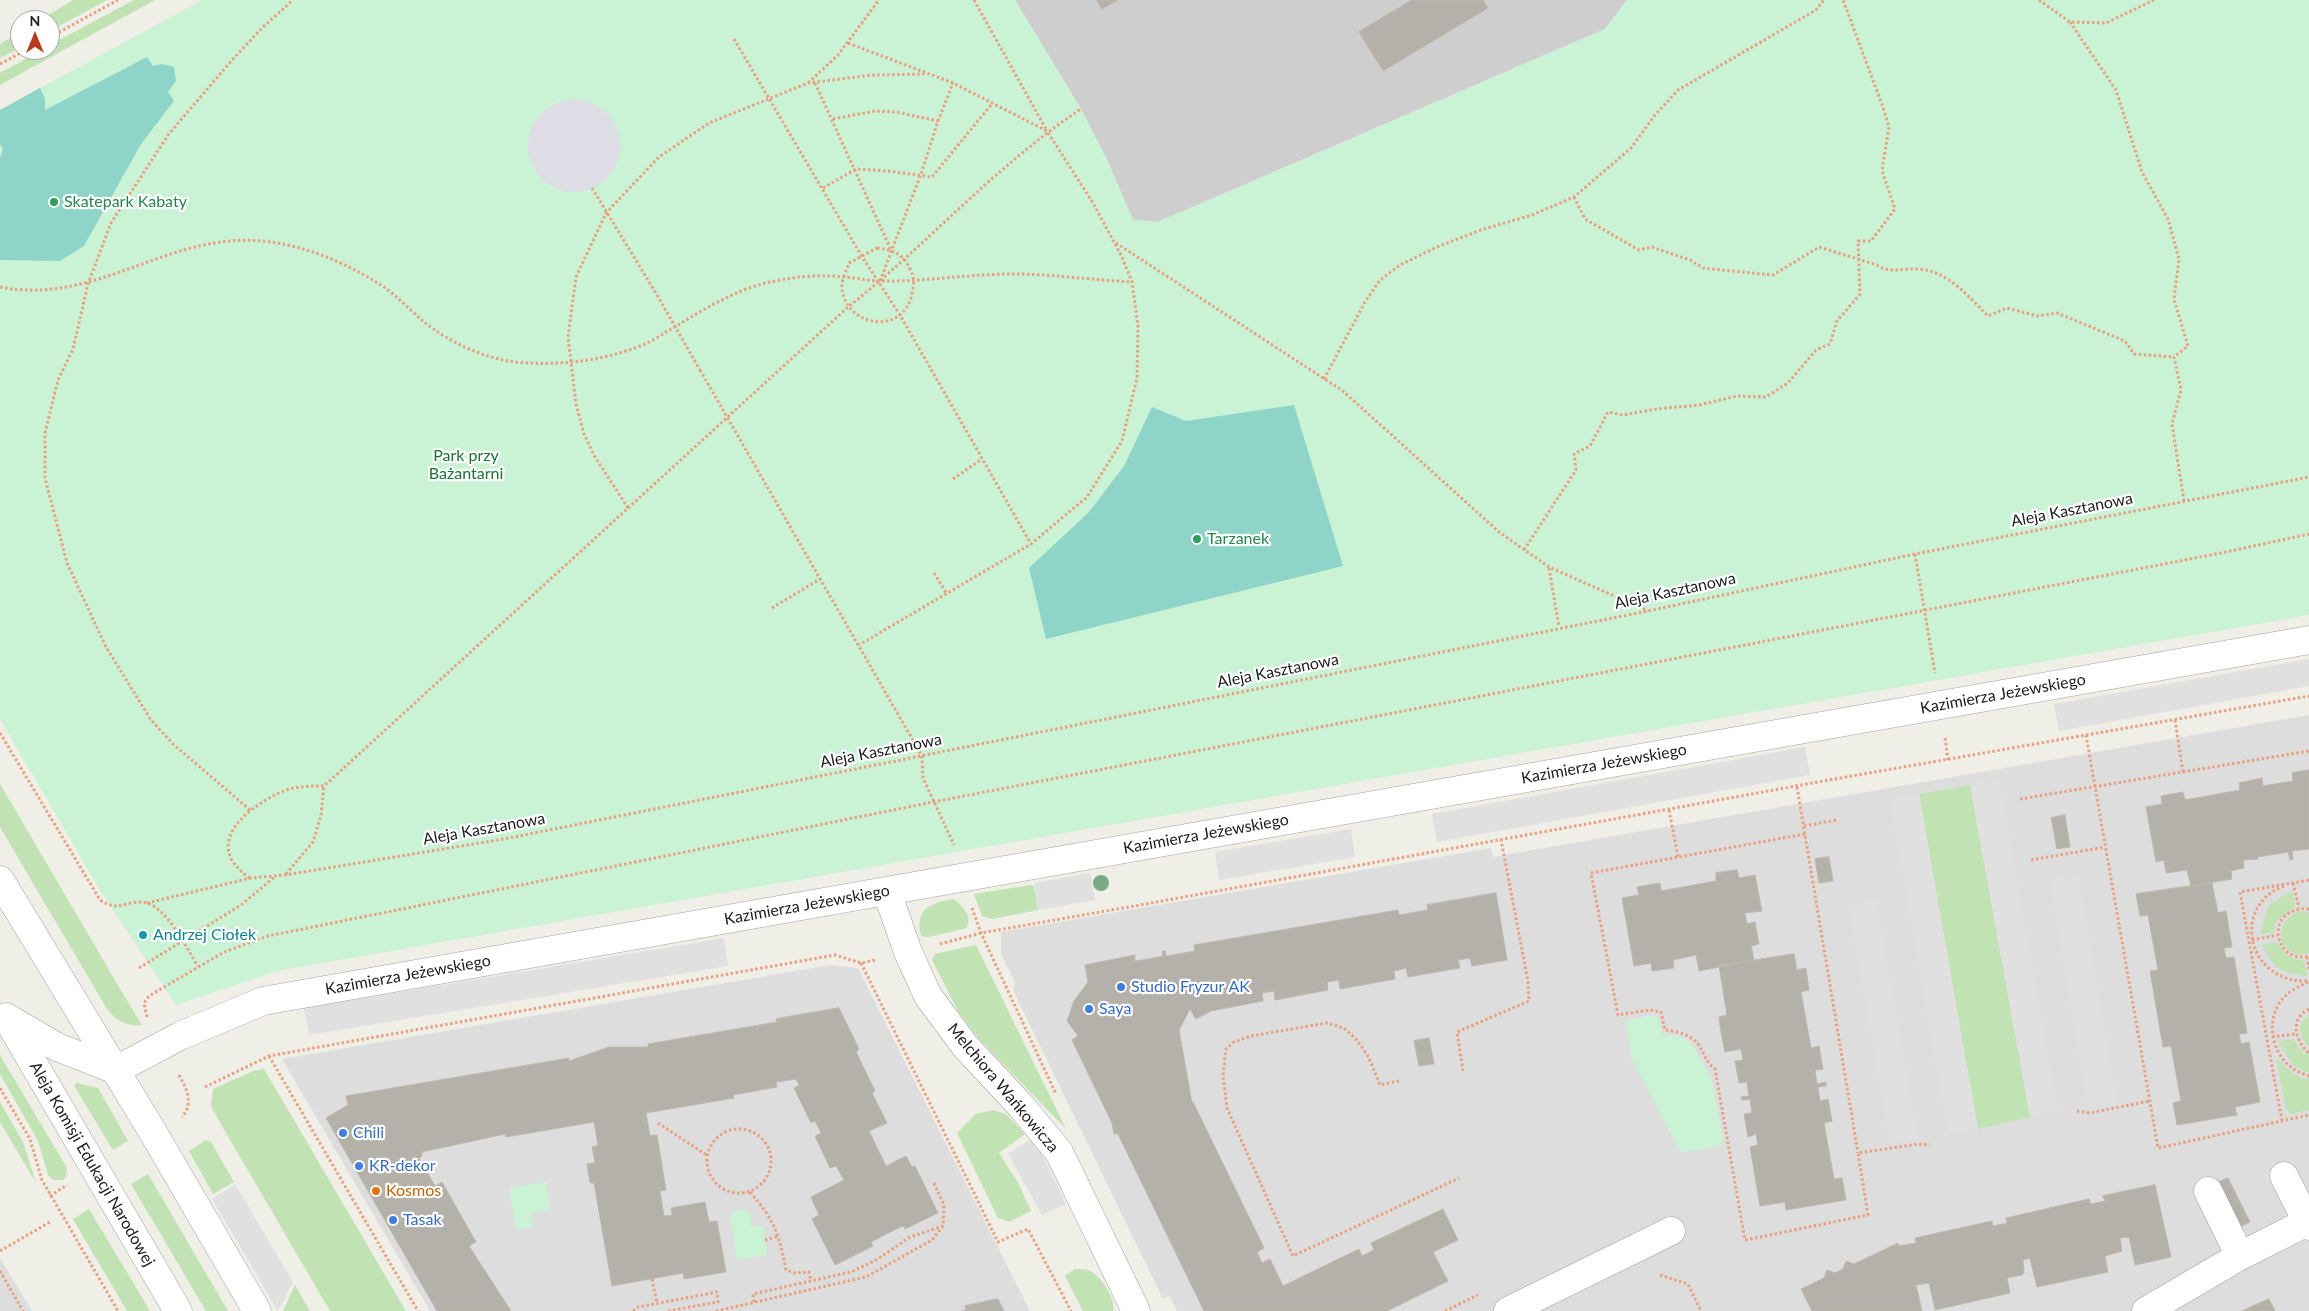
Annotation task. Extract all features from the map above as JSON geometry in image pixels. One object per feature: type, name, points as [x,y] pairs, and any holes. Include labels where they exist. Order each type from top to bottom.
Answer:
[{"type":"street","name":"Kazimierza Jeżewskiego","points":[[116,1070],[180,1036],[263,1001],[2309,640]]},
{"type":"street","points":[[0,880],[116,1070],[257,1311]]},
{"type":"street","name":"Melchiora Wańkowicza","points":[[886,892],[908,952],[928,996],[965,1046],[1022,1106],[1059,1152],[1136,1311]]},
{"type":"street","name":"Aleja Komisji Edukacji Narodowej","points":[[3,1011],[57,1047],[116,1070]]},
{"type":"street","name":"Aleja Komisji Edukacji Narodowej","points":[[3,1011],[178,1311]]},
{"type":"street","points":[[2144,1311],[2240,1256],[2308,1223],[2284,1176]]},
{"type":"street","points":[[2208,1191],[2240,1256]]},
{"type":"street","points":[[1519,1309],[1671,1231]]},
{"type":"path","points":[[60,32],[118,0]]},
{"type":"path","points":[[250,810],[173,744],[151,720],[106,647],[67,563],[45,478],[45,434],[58,380],[73,349],[88,284],[112,223],[168,134],[233,58],[293,0]]},
{"type":"path","points":[[628,508],[595,457],[584,434],[576,404],[570,364],[568,337],[576,277],[606,213],[659,157],[709,123],[808,83],[838,56],[879,0]]},
{"type":"path","points":[[859,645],[1031,544],[1088,497],[1122,442],[1137,378],[1138,326],[1132,282],[1115,243],[1093,203],[1047,132],[974,0]]},
{"type":"path","points":[[1324,379],[1365,302],[1380,280],[1400,265],[1436,247],[1481,230],[1532,215],[1574,197],[1631,148],[1655,115],[1678,90],[1816,10],[1824,0]]},
{"type":"path","points":[[1524,550],[1576,470],[1574,454],[1590,446],[1608,412],[1623,415],[1699,405],[1737,396],[1766,397],[1788,383],[1816,350],[1830,344],[1837,321],[1860,294],[1858,241],[1871,240],[1895,209],[1882,171],[1888,127],[1883,107],[1843,0]]},
{"type":"path","points":[[1574,197],[1585,219],[1639,250],[1652,247],[1690,260],[1704,268],[1773,275],[1819,247],[1877,265],[1884,270],[1920,269],[1951,280],[1988,316],[2006,308],[2038,316],[2057,313],[2125,341],[2134,354],[2174,357],[2188,346],[2174,299],[2179,259],[2168,219],[2142,172],[2116,90],[2070,22],[2039,0]]},
{"type":"path","points":[[2070,22],[2106,23],[2154,0]]},
{"type":"path","points":[[734,39],[861,255],[900,315],[1031,544]]},
{"type":"path","points":[[848,43],[953,83],[1047,132]]},
{"type":"path","points":[[808,83],[872,75],[930,74]]},
{"type":"path","points":[[815,83],[891,250]]},
{"type":"path","points":[[880,282],[953,83]]},
{"type":"path","points":[[823,188],[856,170],[921,174],[932,177],[991,104]]},
{"type":"path","points":[[250,878],[237,869],[230,857],[228,839],[234,826],[250,810],[280,792],[297,787],[324,786],[848,307],[880,282],[1047,132],[1081,109]]},
{"type":"path","points":[[833,119],[875,111],[896,112],[938,121]]},
{"type":"path","points":[[592,188],[657,295],[922,756],[923,778],[956,849],[961,877],[981,933]]},
{"type":"path","points":[[0,287],[14,290],[53,290],[88,284],[127,271],[176,251],[216,242],[261,241],[306,250],[345,264],[386,288],[427,324],[463,346],[500,360],[526,363],[570,364],[642,346],[734,293],[761,284],[794,277],[844,277],[880,282],[1014,274],[1132,282]]},
{"type":"path","points":[[1115,243],[1343,391],[1499,532],[1548,567],[1648,610]]},
{"type":"path","points":[[878,248],[891,250],[905,258],[915,279],[910,304],[900,315],[886,323],[864,320],[848,307],[841,288],[849,263],[861,255],[878,248]]},
{"type":"path","points":[[2174,357],[2182,390],[2172,424],[2184,502]]},
{"type":"path","points":[[953,480],[982,459]]},
{"type":"path","name":"Aleja Kasztanowa","points":[[0,732],[100,900],[114,907],[142,902],[147,903],[250,878],[285,875],[504,839],[1648,610],[1914,554],[2309,477]]},
{"type":"path","points":[[149,1020],[144,1003],[149,996],[224,952],[268,936],[933,802],[2226,552],[2309,534]]},
{"type":"path","points":[[1914,554],[1926,609],[1948,760]]},
{"type":"path","points":[[1548,567],[1560,627]]},
{"type":"path","points":[[934,572],[947,594]]},
{"type":"path","points":[[772,608],[820,579]]},
{"type":"path","points":[[205,1087],[269,1056],[835,956],[861,963],[981,933],[2309,696]]},
{"type":"path","points":[[2175,720],[2183,772]]},
{"type":"path","points":[[2086,735],[2158,1148],[2309,1115]]},
{"type":"path","points":[[2020,799],[2309,751]]},
{"type":"path","points":[[285,875],[313,842],[321,815],[324,786]]},
{"type":"path","points":[[1797,787],[1804,826],[1868,1215],[1745,1240],[1715,1069],[1706,1061],[1697,1043],[1678,1031],[1665,1030],[1661,1012],[1650,1010],[1618,1015],[1592,873],[1805,834]]},
{"type":"path","points":[[1669,810],[1678,857]]},
{"type":"path","points":[[1804,826],[1836,820]]},
{"type":"path","points":[[1462,1071],[1456,1032],[1529,1001],[1528,981],[1501,840]]},
{"type":"path","points":[[2031,860],[2105,847]]},
{"type":"path","points":[[139,968],[241,905],[277,875]]},
{"type":"path","points":[[2282,1121],[2251,940],[2240,892],[2293,882],[2309,881]]},
{"type":"path","points":[[2293,882],[2299,908]]},
{"type":"path","points":[[2293,882],[2278,888],[2266,897],[2256,910],[2251,940],[2257,956],[2267,968],[2280,978],[2295,982],[2309,982]]},
{"type":"path","points":[[147,903],[157,906],[167,917],[198,966]]},
{"type":"path","points":[[2309,909],[2299,908],[2289,911],[2282,919],[2278,929],[2278,935],[2285,950],[2295,956],[2308,956],[2309,970]]},
{"type":"path","points":[[2251,940],[2278,935]]},
{"type":"path","points":[[861,963],[998,1242],[1028,1229],[1071,1311]]},
{"type":"path","points":[[2309,982],[2294,988],[2280,1001],[2273,1018],[2272,1037],[2279,1055],[2292,1068],[2309,1076]]},
{"type":"path","points":[[2309,1009],[2296,1022],[2296,1034],[2301,1046],[2309,1053]]},
{"type":"path","points":[[1399,1081],[1380,1085],[1368,1056],[1356,1039],[1344,1028],[1327,1024],[1251,1036],[1234,1042],[1226,1049],[1223,1076],[1227,1108],[1292,1256],[1459,1178]]},
{"type":"path","points":[[2267,1038],[2296,1034]]},
{"type":"path","points":[[269,1056],[418,1311]]},
{"type":"path","points":[[176,1070],[189,1094],[188,1104],[180,1118]]},
{"type":"path","points":[[0,1088],[30,1139],[42,1180],[50,1196],[118,1311]]},
{"type":"path","points":[[2077,1111],[2090,1113],[2149,1101]]},
{"type":"path","points":[[658,1123],[708,1156]]},
{"type":"path","points":[[740,1129],[752,1132],[762,1139],[769,1149],[772,1161],[769,1174],[762,1184],[741,1194],[729,1192],[718,1185],[710,1176],[707,1164],[708,1156],[716,1139],[727,1131],[740,1129]]},
{"type":"path","points":[[1858,1153],[1918,1144],[1930,1145]]},
{"type":"path","points":[[716,1311],[866,1277],[932,1240],[944,1226],[944,1205],[932,1181]]},
{"type":"path","points":[[50,1196],[70,1183]]},
{"type":"path","points":[[749,1191],[765,1210],[780,1236],[786,1270],[795,1273],[809,1272],[811,1281]]},
{"type":"path","points":[[0,1251],[50,1222]]},
{"type":"path","points":[[754,1302],[754,1294],[851,1272],[876,1260],[910,1237],[944,1226]]},
{"type":"path","points":[[765,1240],[780,1236]]},
{"type":"path","points":[[0,1271],[23,1311]]},
{"type":"path","points":[[1650,1272],[1688,1284],[1701,1311]]},
{"type":"path","points":[[652,1279],[657,1303]]},
{"type":"path","points":[[633,1311],[638,1307],[717,1292],[718,1302],[668,1311]]},
{"type":"shaded area","points":[[1015,0],[1627,0],[1605,29],[1158,222],[1133,220],[1107,160],[1081,109]]},
{"type":"shaded area","name":"Skatepark Kabaty","points":[[147,57],[153,66],[162,64],[174,67],[176,81],[168,92],[174,101],[141,144],[84,246],[60,261],[0,260],[0,158],[3,149],[0,144],[0,110],[40,88],[45,99],[45,110]]},
{"type":"shaded area","points":[[574,100],[592,103],[607,113],[617,128],[620,146],[617,164],[607,179],[592,189],[574,192],[556,189],[541,179],[531,164],[528,146],[531,128],[541,113],[556,103]]},
{"type":"shaded area","name":"Tarzanek","points":[[1294,405],[1343,566],[1046,639],[1029,568],[1089,512],[1124,466],[1152,407],[1186,421]]},
{"type":"shaded area","points":[[2309,659],[2309,686],[2059,731],[2054,704]]},
{"type":"shaded area","points":[[2309,715],[2309,1311],[1177,1311],[1170,1296],[1163,1299],[1013,990],[1015,982],[1001,954],[1001,932],[1491,848],[1493,857]]},
{"type":"shaded area","points":[[1805,747],[1810,775],[1437,842],[1432,814]]},
{"type":"shaded area","points":[[1999,780],[2058,1112],[2030,1117],[1970,785]]},
{"type":"shaded area","points":[[1919,794],[1978,1129],[1948,1134],[1890,799]]},
{"type":"shaded area","points":[[1351,829],[1355,857],[1219,880],[1215,852]]},
{"type":"shaded area","points":[[1090,873],[1095,900],[1038,910],[1034,883]]},
{"type":"shaded area","points":[[2078,876],[2117,1102],[2088,1107],[2050,881]]},
{"type":"shaded area","points":[[1876,901],[1918,1139],[1890,1143],[1849,906]]},
{"type":"shaded area","points":[[724,938],[728,966],[309,1035],[304,1008]]},
{"type":"shaded area","points":[[831,965],[858,968],[1030,1311],[430,1311],[282,1059]]},
{"type":"shaded area","points":[[1031,1139],[1041,1152],[1066,1204],[1042,1215],[1008,1154]]},
{"type":"shaded area","points":[[235,1184],[293,1282],[278,1311],[212,1199]]},
{"type":"shaded area","points":[[0,1258],[32,1311],[0,1311]]},
{"type":"green space","points":[[73,0],[107,0],[60,26],[60,10],[56,10]]},
{"type":"green space","points":[[134,0],[155,0],[60,52],[60,40]]},
{"type":"green space","name":"Park przy Bażantarni","points":[[202,0],[1015,0],[1081,109],[1107,160],[1133,220],[1158,222],[1605,29],[1627,0],[2309,0],[2309,615],[277,971],[176,1005],[101,892],[0,719],[0,110]]},
{"type":"green space","points":[[10,38],[10,53],[0,58],[0,44]]},
{"type":"green space","points":[[24,60],[46,60],[0,85],[0,73]]},
{"type":"green space","points":[[0,784],[142,1025],[122,1022],[107,1009],[0,827]]},
{"type":"green space","points":[[1970,785],[2030,1117],[1978,1129],[1919,794]]},
{"type":"green space","points":[[1031,885],[1034,887],[1038,910],[992,919],[982,916],[974,894]]},
{"type":"green space","points":[[2292,891],[2295,906],[2276,922],[2274,933],[2260,934],[2269,905]]},
{"type":"green space","points":[[954,899],[968,915],[967,928],[928,937],[921,936],[920,919],[923,913],[932,905]]},
{"type":"green space","points":[[2300,911],[2309,913],[2309,953],[2300,954],[2286,948],[2282,941],[2281,933],[2283,925],[2289,917]]},
{"type":"green space","points":[[2277,942],[2288,955],[2304,961],[2307,976],[2284,971],[2274,964],[2262,945]]},
{"type":"green space","points":[[976,945],[1066,1129],[978,1038],[958,1011],[932,960],[935,954]]},
{"type":"green space","points":[[1654,1015],[1660,1021],[1662,1036],[1678,1036],[1690,1042],[1711,1076],[1723,1140],[1719,1147],[1680,1152],[1631,1057],[1626,1020]]},
{"type":"green space","points":[[2309,1015],[2309,1047],[2300,1031],[2302,1022]]},
{"type":"green space","points":[[2293,1039],[2303,1053],[2309,1055],[2309,1073],[2293,1066],[2278,1041]]},
{"type":"green space","points":[[0,1055],[67,1168],[66,1177],[63,1180],[53,1180],[48,1175],[38,1141],[0,1074]]},
{"type":"green space","points":[[2276,1056],[2286,1068],[2299,1077],[2309,1079],[2309,1110],[2291,1114],[2286,1109]]},
{"type":"green space","points":[[264,1069],[406,1311],[330,1311],[211,1107],[213,1089],[253,1071]]},
{"type":"green space","points":[[77,1083],[98,1088],[128,1141],[113,1150],[75,1087],[74,1085]]},
{"type":"green space","points":[[0,1102],[23,1142],[36,1183],[0,1122]]},
{"type":"green space","points":[[993,1110],[1006,1114],[1025,1134],[999,1153],[1017,1181],[1031,1211],[1009,1222],[998,1218],[957,1133],[976,1114]]},
{"type":"green space","points":[[206,1140],[211,1142],[234,1182],[213,1194],[189,1151]]},
{"type":"green space","points":[[148,1174],[228,1311],[206,1311],[131,1184]]},
{"type":"green space","points":[[546,1182],[550,1209],[530,1213],[532,1227],[516,1229],[509,1188]]},
{"type":"green space","points":[[89,1209],[150,1311],[127,1311],[73,1219]]},
{"type":"green space","points":[[744,1209],[751,1215],[751,1227],[763,1225],[767,1255],[737,1259],[730,1216],[736,1210]]},
{"type":"green space","points":[[1075,1269],[1090,1271],[1100,1279],[1110,1295],[1113,1311],[1083,1311],[1065,1276]]},
{"type":"green space","points":[[295,1285],[310,1311],[283,1311]]},
{"type":"building","points":[[1097,0],[1118,0],[1102,9]]},
{"type":"building","points":[[1412,0],[1483,0],[1488,8],[1383,71],[1359,32]]},
{"type":"building","points":[[2309,770],[2309,849],[2292,851],[2293,859],[2290,860],[2288,852],[2258,857],[2258,859],[2243,860],[2244,868],[2231,871],[2232,879],[2191,886],[2187,870],[2166,873],[2164,860],[2156,862],[2146,807],[2162,804],[2161,796],[2183,792],[2185,800],[2240,790],[2239,783],[2262,778],[2263,786],[2293,781],[2292,773]]},
{"type":"building","points":[[2065,815],[2070,847],[2057,849],[2051,818]]},
{"type":"building","points":[[1829,857],[1833,881],[1819,883],[1815,859]]},
{"type":"building","points":[[1737,870],[1739,878],[1755,875],[1762,911],[1745,913],[1747,924],[1755,922],[1759,944],[1751,946],[1754,960],[1699,971],[1696,955],[1673,960],[1674,968],[1652,971],[1651,963],[1634,966],[1622,898],[1639,895],[1637,887],[1660,883],[1661,891],[1716,881],[1716,873]]},
{"type":"building","points":[[2212,883],[2218,913],[2226,911],[2232,947],[2224,948],[2226,958],[2234,957],[2247,1033],[2239,1034],[2241,1044],[2249,1042],[2260,1102],[2235,1107],[2237,1115],[2177,1125],[2173,1103],[2181,1101],[2171,1046],[2163,1047],[2150,971],[2158,970],[2148,915],[2140,916],[2136,894]]},
{"type":"building","points":[[1496,893],[1507,960],[1472,966],[1470,958],[1458,960],[1460,968],[1408,977],[1406,968],[1394,971],[1395,979],[1340,989],[1339,980],[1327,982],[1328,990],[1275,1000],[1274,991],[1262,993],[1263,1001],[1211,1011],[1196,1019],[1190,1009],[1179,1030],[1192,1103],[1264,1248],[1257,1252],[1262,1263],[1270,1259],[1283,1286],[1359,1249],[1362,1256],[1374,1250],[1371,1243],[1443,1209],[1458,1240],[1433,1252],[1448,1281],[1387,1311],[1204,1311],[1118,1134],[1114,1134],[1112,1123],[1072,1040],[1078,1036],[1067,1021],[1074,1001],[1088,982],[1085,965],[1135,955],[1135,961],[1149,959],[1163,956],[1162,951],[1165,951],[1166,956],[1195,951],[1194,945],[1398,910],[1399,915],[1428,910],[1427,905]]},
{"type":"building","points":[[1794,954],[1797,970],[1806,968],[1809,990],[1801,992],[1811,1048],[1819,1046],[1823,1069],[1815,1070],[1817,1084],[1826,1082],[1826,1086],[1818,1087],[1820,1101],[1828,1099],[1832,1121],[1824,1123],[1834,1179],[1842,1178],[1846,1200],[1786,1210],[1785,1202],[1760,1206],[1750,1147],[1758,1145],[1756,1134],[1748,1137],[1744,1114],[1752,1113],[1750,1099],[1742,1100],[1741,1097],[1749,1096],[1747,1082],[1739,1083],[1735,1061],[1743,1060],[1741,1049],[1725,1052],[1721,1032],[1719,1017],[1727,1015],[1719,966]]},
{"type":"building","points":[[839,1008],[859,1049],[856,1052],[875,1091],[872,1093],[887,1123],[869,1131],[886,1166],[906,1156],[912,1167],[915,1166],[938,1213],[905,1229],[904,1226],[900,1227],[871,1242],[873,1246],[835,1265],[812,1219],[819,1215],[811,1197],[844,1180],[836,1166],[830,1168],[815,1136],[821,1133],[815,1121],[811,1123],[794,1088],[799,1085],[796,1079],[776,1082],[777,1087],[733,1095],[734,1098],[646,1113],[650,1136],[657,1135],[666,1190],[660,1191],[664,1216],[672,1215],[671,1208],[705,1202],[709,1222],[717,1221],[726,1272],[684,1279],[683,1273],[612,1286],[594,1183],[590,1183],[587,1164],[595,1163],[592,1147],[598,1145],[594,1122],[506,1137],[505,1134],[422,1152],[422,1156],[419,1158],[435,1186],[442,1182],[476,1242],[469,1246],[511,1311],[437,1311],[326,1118],[348,1105],[346,1096],[569,1058],[569,1061],[609,1047],[648,1047],[648,1044],[777,1022],[776,1019]]},
{"type":"building","points":[[1429,1038],[1434,1064],[1419,1066],[1414,1041]]},
{"type":"building","points":[[2228,1178],[2250,1222],[2240,1227],[2217,1183]]},
{"type":"building","points":[[2155,1185],[2171,1257],[2135,1265],[2129,1237],[2120,1238],[2122,1251],[2105,1256],[2108,1272],[2037,1287],[2030,1258],[2023,1260],[2024,1273],[2022,1275],[2007,1278],[2010,1293],[1935,1310],[1929,1283],[1916,1285],[1922,1311],[1812,1311],[1801,1289],[1824,1278],[1827,1270],[1835,1273],[1843,1269],[1846,1261],[1854,1264],[1898,1243],[1899,1246],[1916,1243],[1915,1238],[1992,1221],[1993,1226],[2007,1223],[2006,1218],[2089,1199],[2091,1204],[2105,1201],[2103,1196]]},
{"type":"building","points":[[998,1299],[1004,1311],[962,1311],[966,1310],[965,1306]]},
{"type":"building","points":[[2269,1299],[2275,1311],[2242,1311]]},
{"type":"place","name":"Skatepark Kabaty","points":[[54,202]]},
{"type":"place","name":"Tarzanek","points":[[1197,539]]},
{"type":"place","name":"Andrzej Ciołek","points":[[143,935]]},
{"type":"place","name":"Studio Fryzur AK","points":[[1121,987]]},
{"type":"place","name":"Saya","points":[[1089,1009]]},
{"type":"place","name":"Chili","points":[[343,1133]]},
{"type":"place","name":"KR-dekor","points":[[359,1166]]},
{"type":"place","name":"Kosmos","points":[[376,1191]]},
{"type":"place","name":"Tasak","points":[[393,1220]]}]
